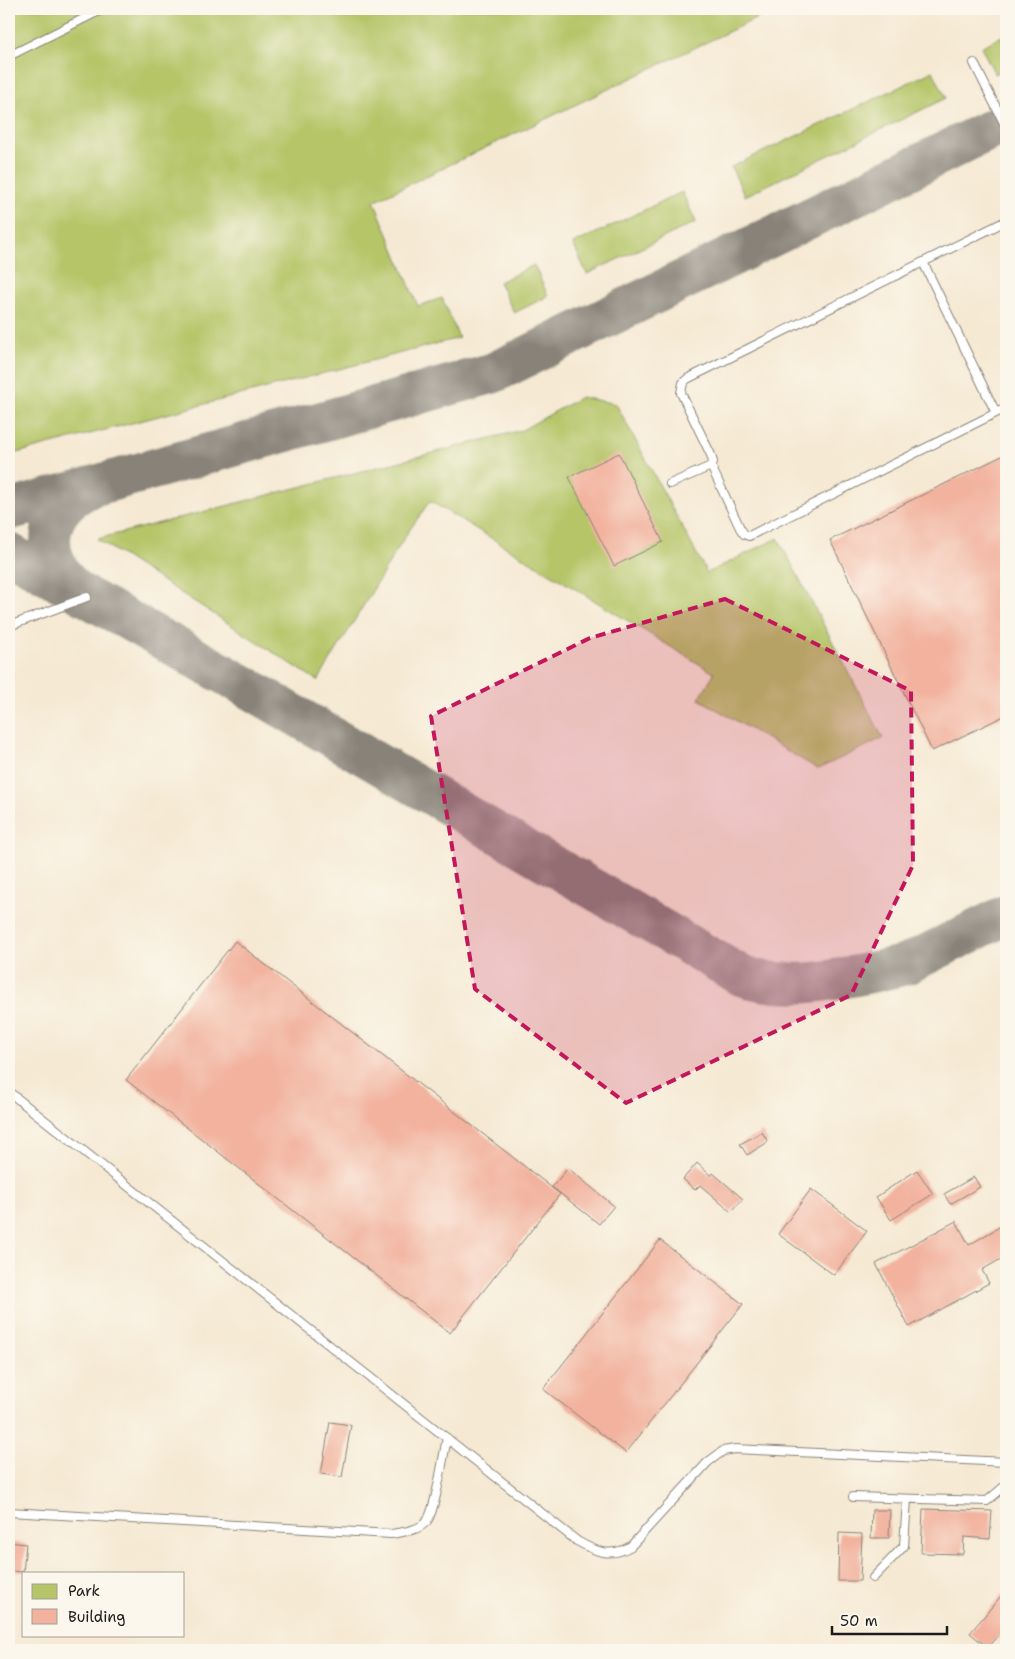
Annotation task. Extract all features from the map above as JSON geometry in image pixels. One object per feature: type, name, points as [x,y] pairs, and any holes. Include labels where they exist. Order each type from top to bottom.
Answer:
[{"type":"lane","points":[[9,56],[103,9]]},
{"type":"lane","points":[[974,63],[1006,127]]},
{"type":"lane","points":[[1006,221],[695,374],[683,383],[681,393],[710,455],[713,462],[711,466],[740,528],[744,534],[749,536],[1006,408]]},
{"type":"lane","points":[[923,262],[996,413]]},
{"type":"lane","points":[[670,484],[711,466]]},
{"type":"lane","points":[[9,626],[87,597]]},
{"type":"lane","points":[[9,1092],[578,1541],[599,1552],[610,1554],[621,1552],[631,1546],[708,1462],[723,1451],[735,1449],[1006,1462]]},
{"type":"lane","points":[[9,1512],[391,1534],[403,1532],[421,1526],[431,1514],[447,1438]]},
{"type":"lane","points":[[853,1497],[988,1501],[1006,1485]]},
{"type":"lane","points":[[873,1578],[904,1546],[907,1498]]},
{"type":"highlighted area","points":[[725,599],[911,691],[913,865],[851,995],[626,1103],[475,989],[431,716],[590,638]]},
{"type":"green space","points":[[9,9],[776,9],[374,201],[418,306],[442,298],[459,338],[9,455]]},
{"type":"green space","points":[[1006,34],[1006,68],[995,74],[981,47]]},
{"type":"green space","points":[[933,71],[946,98],[745,196],[731,167]]},
{"type":"green space","points":[[682,192],[696,222],[587,274],[573,244]]},
{"type":"green space","points":[[534,265],[548,296],[514,313],[499,282]]},
{"type":"green space","points":[[581,397],[616,404],[707,573],[778,538],[883,738],[818,769],[699,699],[714,673],[430,501],[406,535],[318,681],[97,539],[522,430]]},
{"type":"building","points":[[619,453],[663,542],[614,566],[569,477]]},
{"type":"building","points":[[1006,454],[1006,715],[932,751],[830,540]]},
{"type":"building","points":[[235,941],[560,1194],[450,1333],[126,1080]]},
{"type":"building","points":[[762,1132],[768,1142],[747,1155],[740,1144]]},
{"type":"building","points":[[697,1163],[711,1176],[713,1173],[743,1199],[731,1212],[700,1185],[695,1190],[683,1179]]},
{"type":"building","points":[[568,1168],[614,1206],[599,1224],[552,1187]]},
{"type":"building","points":[[917,1170],[933,1194],[891,1220],[876,1197]]},
{"type":"building","points":[[974,1177],[980,1187],[950,1204],[944,1194]]},
{"type":"building","points":[[811,1189],[867,1231],[834,1275],[778,1234]]},
{"type":"building","points":[[956,1221],[969,1245],[1006,1223],[1006,1256],[982,1270],[989,1283],[909,1327],[876,1264]]},
{"type":"building","points":[[660,1240],[743,1304],[626,1453],[543,1389]]},
{"type":"building","points":[[330,1422],[351,1425],[342,1477],[321,1474]]},
{"type":"building","points":[[923,1509],[992,1511],[990,1539],[964,1537],[963,1554],[921,1553]]},
{"type":"building","points":[[872,1510],[890,1510],[889,1538],[871,1538]]},
{"type":"building","points":[[839,1533],[862,1534],[860,1581],[838,1581]]},
{"type":"building","points":[[9,1542],[26,1544],[23,1572],[9,1571]]},
{"type":"building","points":[[1006,1590],[1006,1627],[988,1648],[970,1633]]},
{"type":"taxiway","points":[[9,510],[493,373],[1006,122]]},
{"type":"taxiway","points":[[76,591],[64,578],[56,564],[51,536],[54,522],[61,510],[72,499],[87,489]]},
{"type":"taxiway","points":[[9,553],[252,690],[742,976],[780,983],[819,982],[896,967],[907,964],[1006,915]]}]
